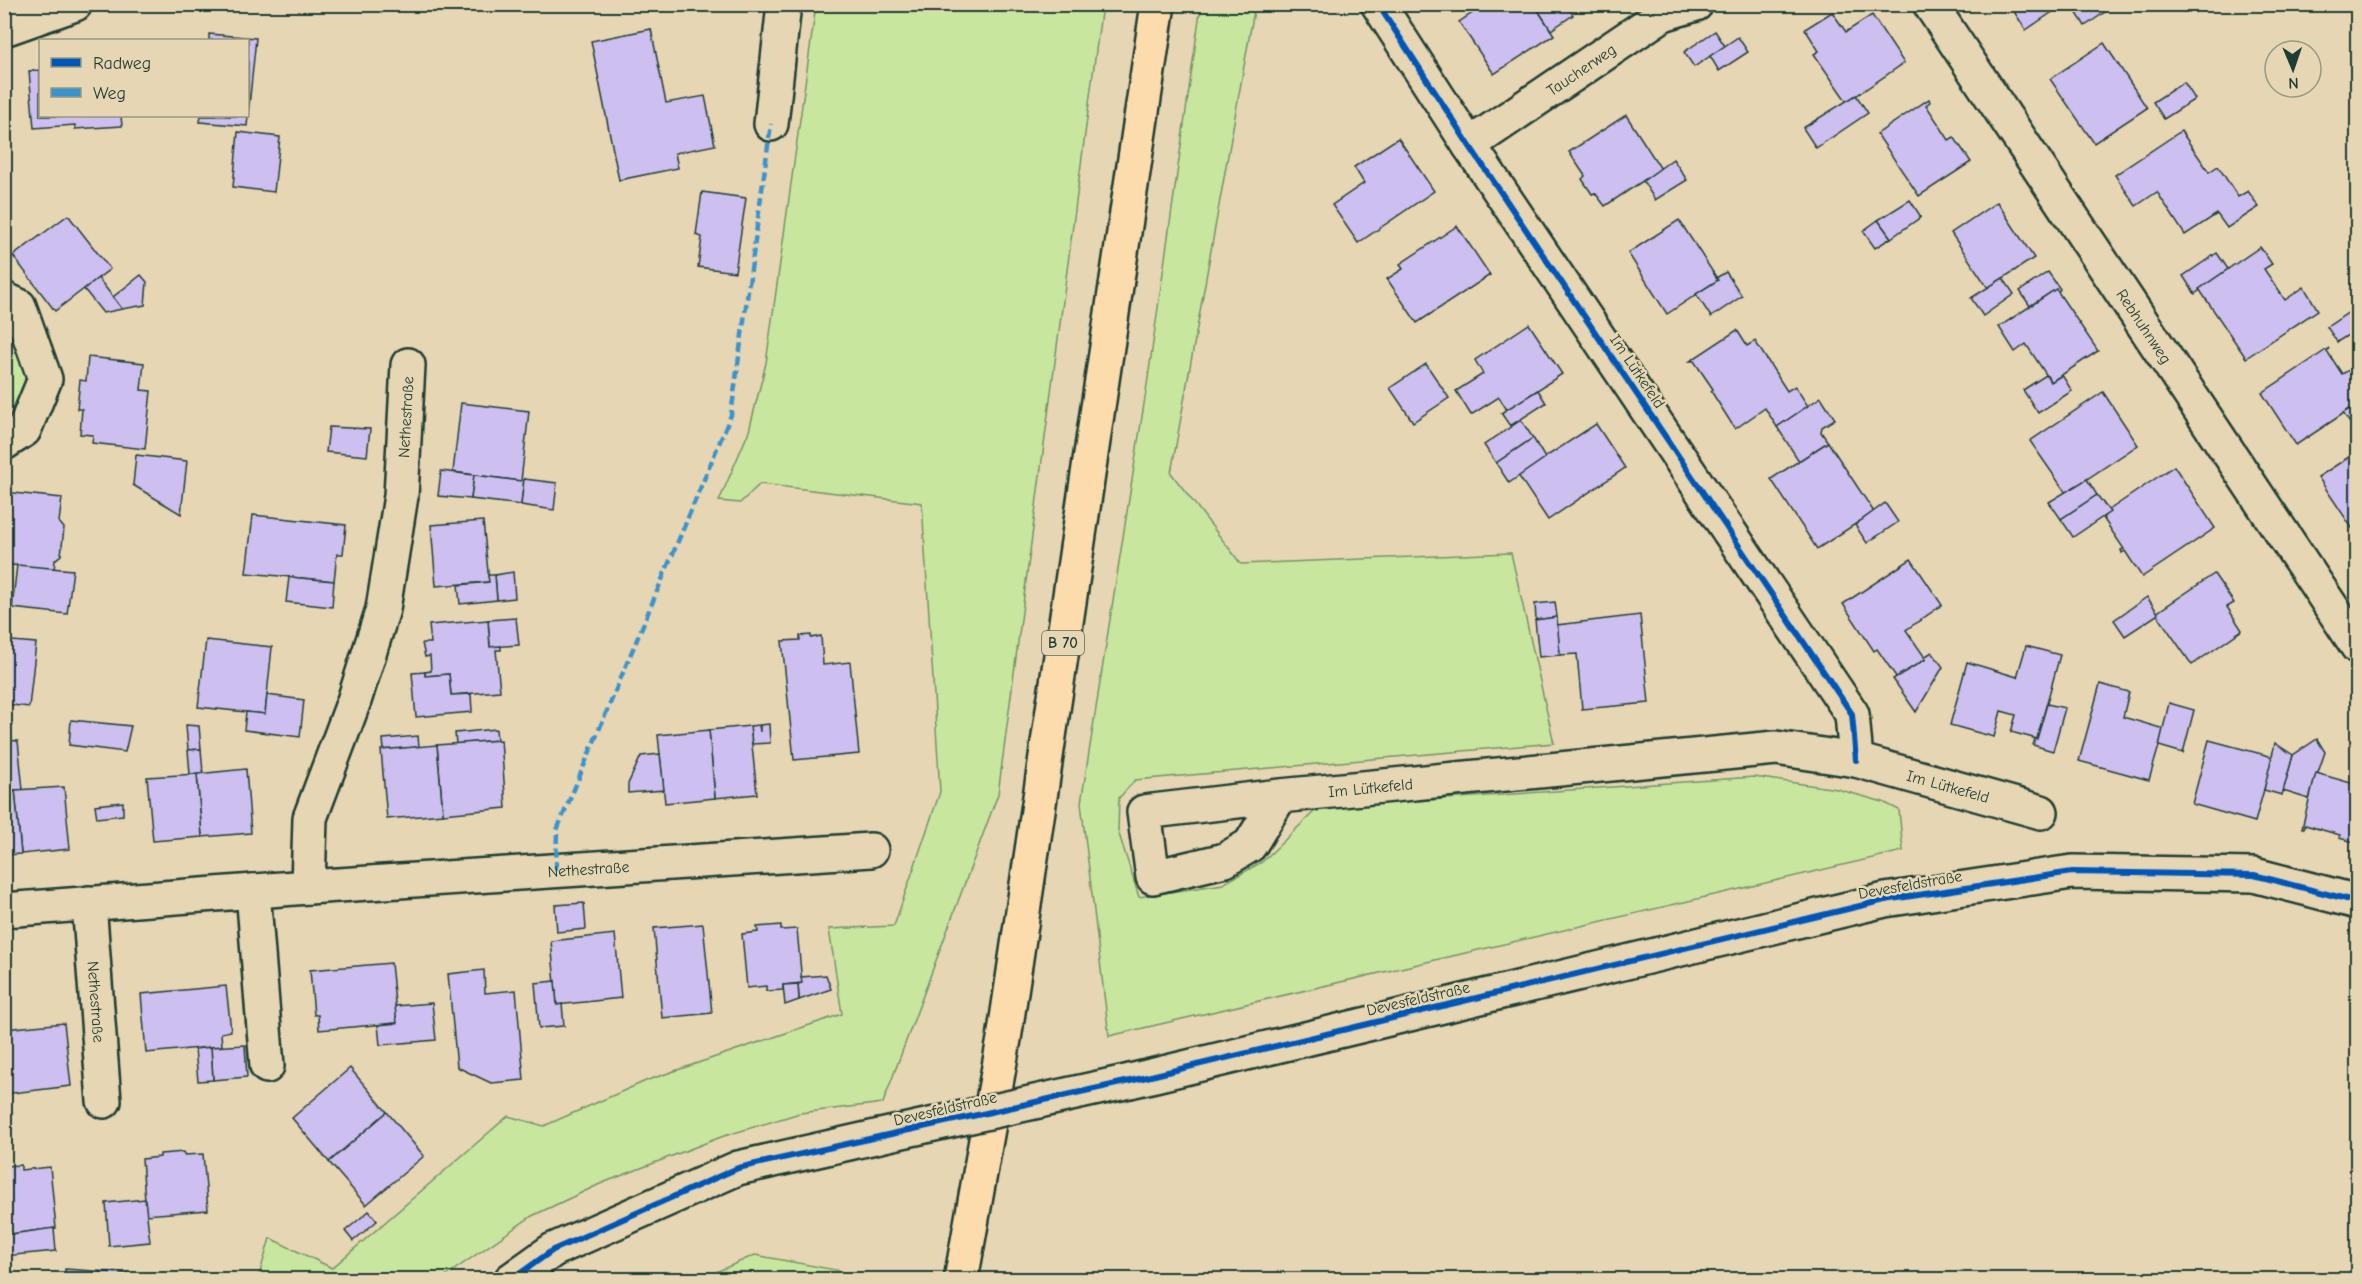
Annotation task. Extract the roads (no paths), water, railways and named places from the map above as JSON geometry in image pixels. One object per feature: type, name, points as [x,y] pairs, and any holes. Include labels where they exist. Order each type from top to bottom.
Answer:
[{"type":"highway","name":"B 70","points":[[961,1280],[1004,1039],[1158,4]]},
{"type":"street","points":[[4,29],[75,4]]},
{"type":"street","points":[[771,124],[784,4]]},
{"type":"street","name":"Im Lütkefeld","points":[[1378,4],[1469,145],[1852,714],[1856,760]]},
{"type":"street","name":"Taucherweg","points":[[1469,145],[1663,14],[1696,4]]},
{"type":"street","name":"Rebhuhnweg","points":[[1930,4],[2358,647]]},
{"type":"street","points":[[4,300],[20,306],[45,379],[24,430],[4,443]]},
{"type":"street","name":"Nethestraße","points":[[308,887],[310,818],[354,700],[383,609],[401,496],[408,365]]},
{"type":"street","name":"Im Lütkefeld","points":[[1280,796],[1776,748],[1856,760],[2041,812]]},
{"type":"street","name":"Nethestraße","points":[[4,910],[308,887],[871,850]]},
{"type":"street","name":"Devesfeldstraße","points":[[511,1280],[553,1250],[738,1168],[1130,1081],[1886,900],[2072,872],[2254,875],[2358,902]]},
{"type":"street","points":[[253,891],[267,1066]]},
{"type":"street","name":"Nethestraße","points":[[89,903],[104,1101]]}]
